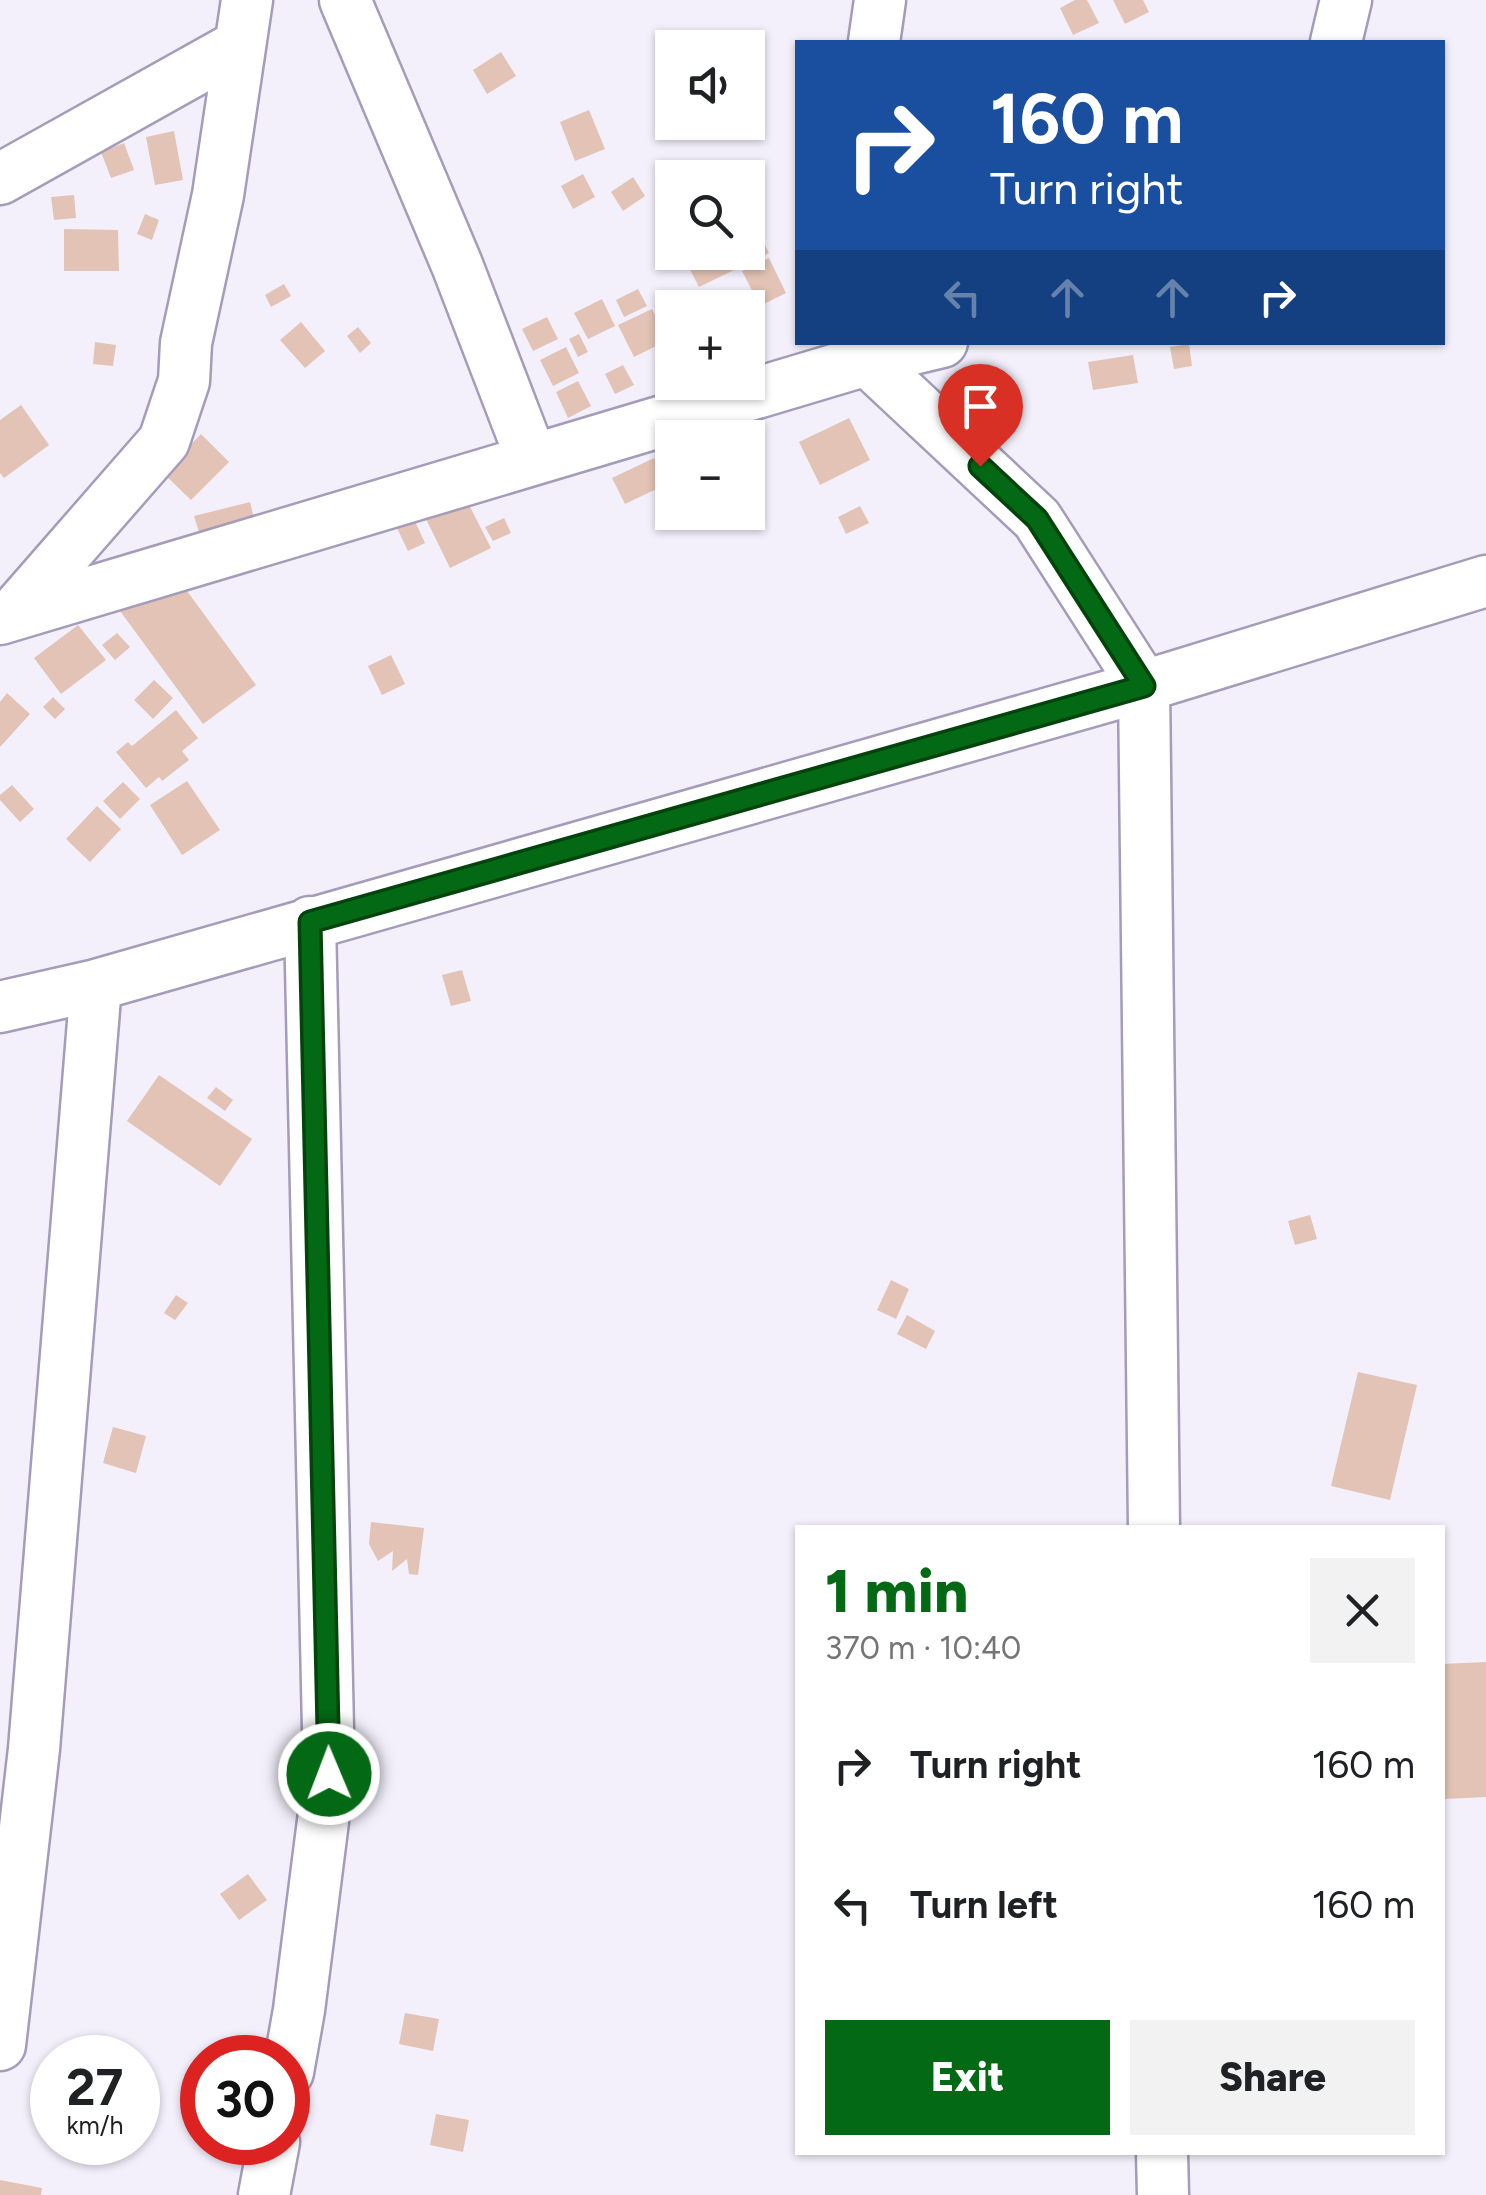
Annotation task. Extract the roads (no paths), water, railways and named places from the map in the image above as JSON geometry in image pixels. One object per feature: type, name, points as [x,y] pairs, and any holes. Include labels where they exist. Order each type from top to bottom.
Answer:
[{"type":"street","points":[[345,0],[457,265],[532,460]]},
{"type":"street","points":[[874,40],[880,0]]},
{"type":"street","points":[[1336,40],[1346,0]]},
{"type":"street","points":[[4,622],[164,441],[184,381],[186,343],[218,195],[242,23]]},
{"type":"street","points":[[0,179],[242,23]]},
{"type":"street","points":[[4,622],[532,460],[869,351],[918,345]]},
{"type":"street","points":[[869,351],[1037,519],[1144,686],[1154,1525]]},
{"type":"street","points":[[0,1006],[96,985],[1144,686],[1486,581]]},
{"type":"street","points":[[295,2035],[329,1774],[310,922]]},
{"type":"street","points":[[0,2045],[7,1903],[34,1749],[96,985]]},
{"type":"street","points":[[1162,2155],[1163,2195]]},
{"type":"street","points":[[264,2195],[270,2165]]}]
